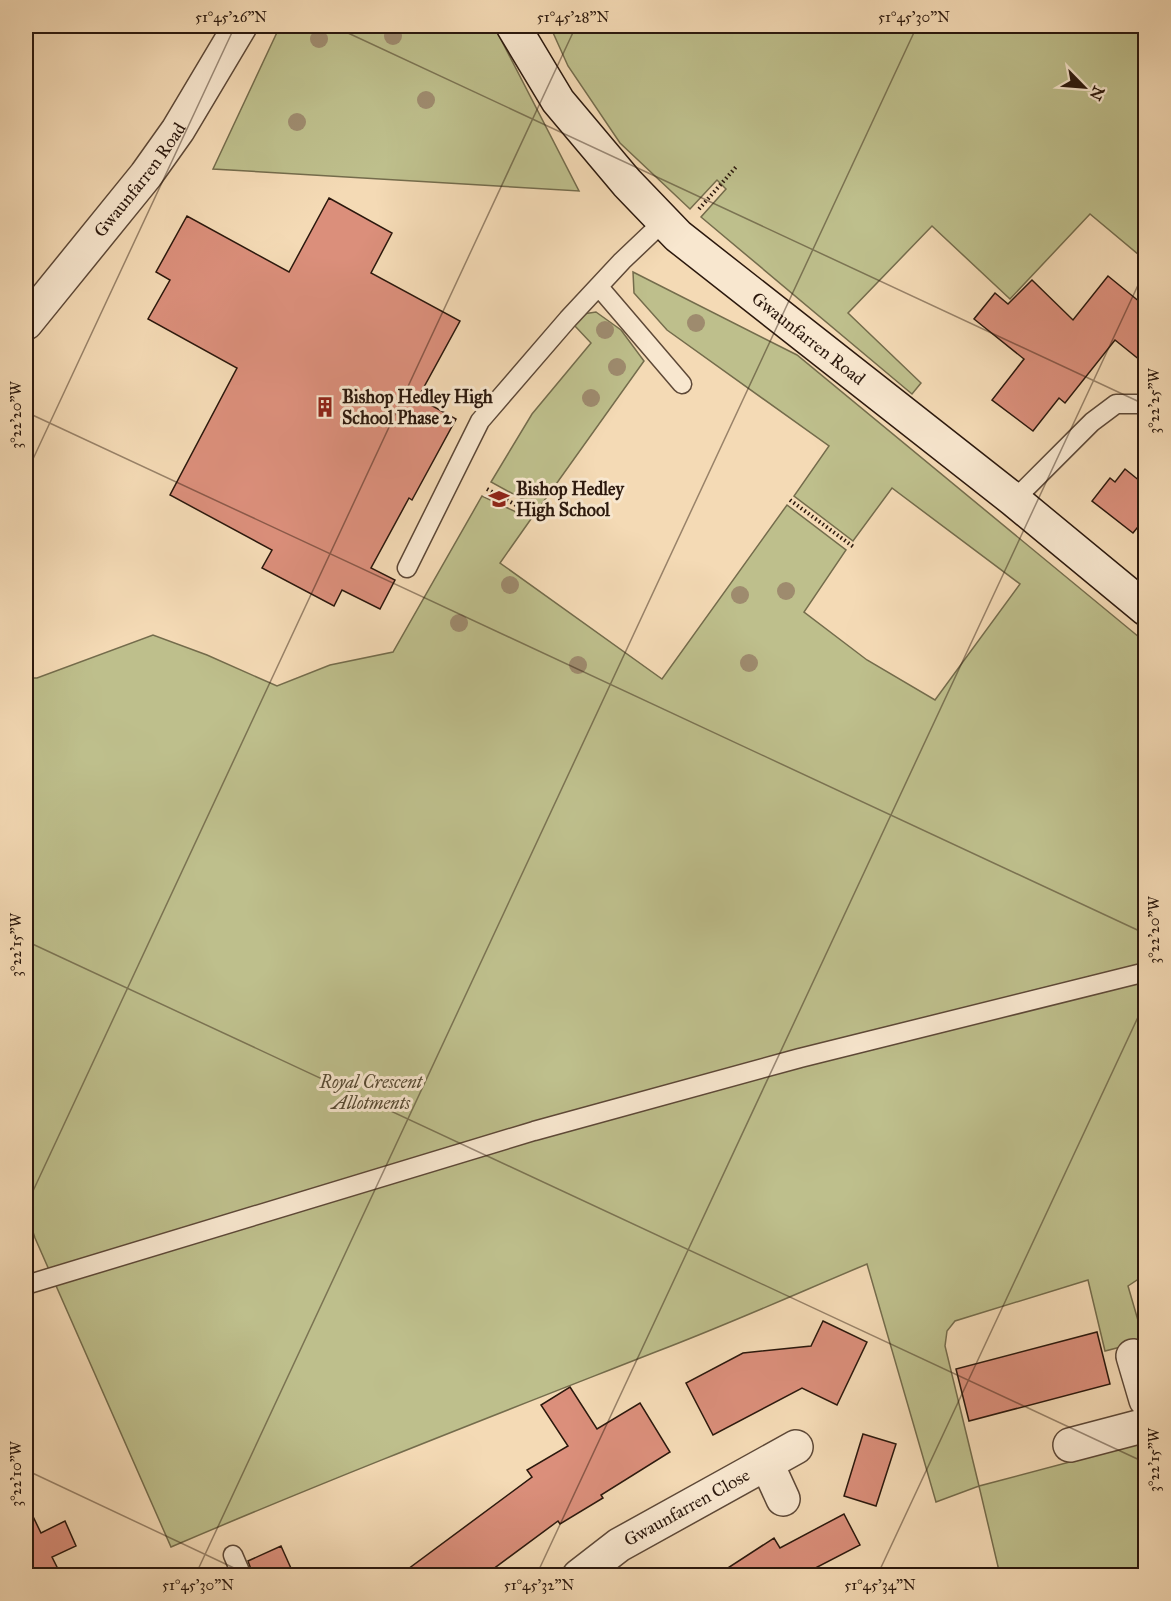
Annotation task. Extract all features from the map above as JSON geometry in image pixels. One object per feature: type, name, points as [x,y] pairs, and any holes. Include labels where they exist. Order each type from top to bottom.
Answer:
[{"type":"street","name":"Gwaunfarren Road","points":[[26,323],[153,166],[178,130],[240,26]]},
{"type":"street","name":"Gwaunfarren Road","points":[[513,26],[558,101],[627,183],[678,236],[1014,500],[1146,609]]},
{"type":"street","points":[[1133,1356],[1146,1400]]},
{"type":"street","points":[[1070,1445],[1146,1425]]},
{"type":"street","name":"Gwaunfarren Close","points":[[579,1575],[619,1545],[796,1447]]},
{"type":"street","name":"Gwaunfarren Close","points":[[766,1464],[783,1499]]},
{"type":"lane","points":[[407,568],[480,421],[568,319],[622,261],[663,222]]},
{"type":"lane","points":[[599,287],[682,384]]},
{"type":"lane","points":[[1014,500],[1092,422],[1116,404],[1146,405]]},
{"type":"lane","points":[[26,1285],[534,1131],[800,1058],[1146,972]]},
{"type":"lane","points":[[233,1555],[242,1575]]},
{"type":"path","points":[[695,214],[736,167]]},
{"type":"path","points":[[487,489],[534,515]]},
{"type":"path","points":[[790,500],[855,548]]},
{"type":"green space","points":[[280,26],[494,26],[579,191],[213,169]]},
{"type":"green space","points":[[550,26],[1145,26],[1145,260],[1090,214],[1010,299],[932,226],[848,313],[921,383],[912,394],[701,217],[726,189],[717,180],[690,209],[620,143],[568,66]]},
{"type":"green space","name":"Royal Crescent Allotments","points":[[633,272],[797,355],[1145,642],[1146,1274],[1128,1286],[1144,1341],[1105,1351],[1088,1280],[955,1321],[947,1331],[945,1346],[979,1486],[936,1502],[867,1264],[711,1330],[171,1547],[35,1238],[26,1211],[26,678],[37,678],[153,635],[207,655],[277,686],[330,665],[393,652],[482,496],[531,519],[500,563],[662,679],[787,505],[846,550],[804,612],[867,660],[935,700],[1020,584],[892,488],[853,541],[794,496],[829,446],[667,330],[634,293]]},
{"type":"green space","points":[[596,312],[621,330],[644,361],[539,508],[491,482],[532,414],[591,343],[574,325],[583,314]]},
{"type":"green space","points":[[1145,1442],[1145,1575],[1000,1575],[979,1486]]},
{"type":"building","name":"Bishop Hedley High School Phase 2","points":[[329,198],[392,233],[371,273],[460,321],[418,398],[456,419],[412,500],[409,498],[371,568],[395,580],[380,609],[342,590],[334,606],[262,568],[272,550],[170,495],[237,368],[148,319],[170,280],[156,272],[187,216],[289,272]]},
{"type":"building","points":[[1108,276],[1146,307],[1146,365],[1115,340],[1065,403],[1059,398],[1033,431],[992,400],[1024,359],[974,319],[995,293],[1008,304],[1032,280],[1073,320]]},
{"type":"building","points":[[1125,469],[1146,486],[1146,517],[1133,533],[1092,501],[1110,478],[1115,482]]},
{"type":"building","points":[[823,1321],[867,1342],[837,1405],[802,1388],[713,1435],[686,1383],[743,1353],[811,1346]]},
{"type":"building","points":[[1097,1332],[1110,1384],[969,1421],[956,1369]]},
{"type":"building","points":[[570,1387],[597,1429],[640,1403],[670,1452],[601,1495],[603,1498],[560,1524],[558,1521],[485,1575],[400,1575],[532,1477],[527,1470],[568,1446],[541,1405]]},
{"type":"building","points":[[863,1434],[896,1444],[876,1506],[844,1496]]},
{"type":"building","points":[[26,1502],[41,1533],[65,1521],[76,1546],[52,1557],[61,1575],[26,1575]]},
{"type":"building","points":[[844,1514],[860,1545],[802,1575],[717,1575],[774,1538],[780,1548]]},
{"type":"building","points":[[281,1546],[294,1575],[253,1575],[248,1561]]},
{"type":"place","name":"Bishop Hedley High School Phase 2","points":[[325,407]]},
{"type":"place","name":"Bishop Hedley High School","points":[[499,499]]}]
